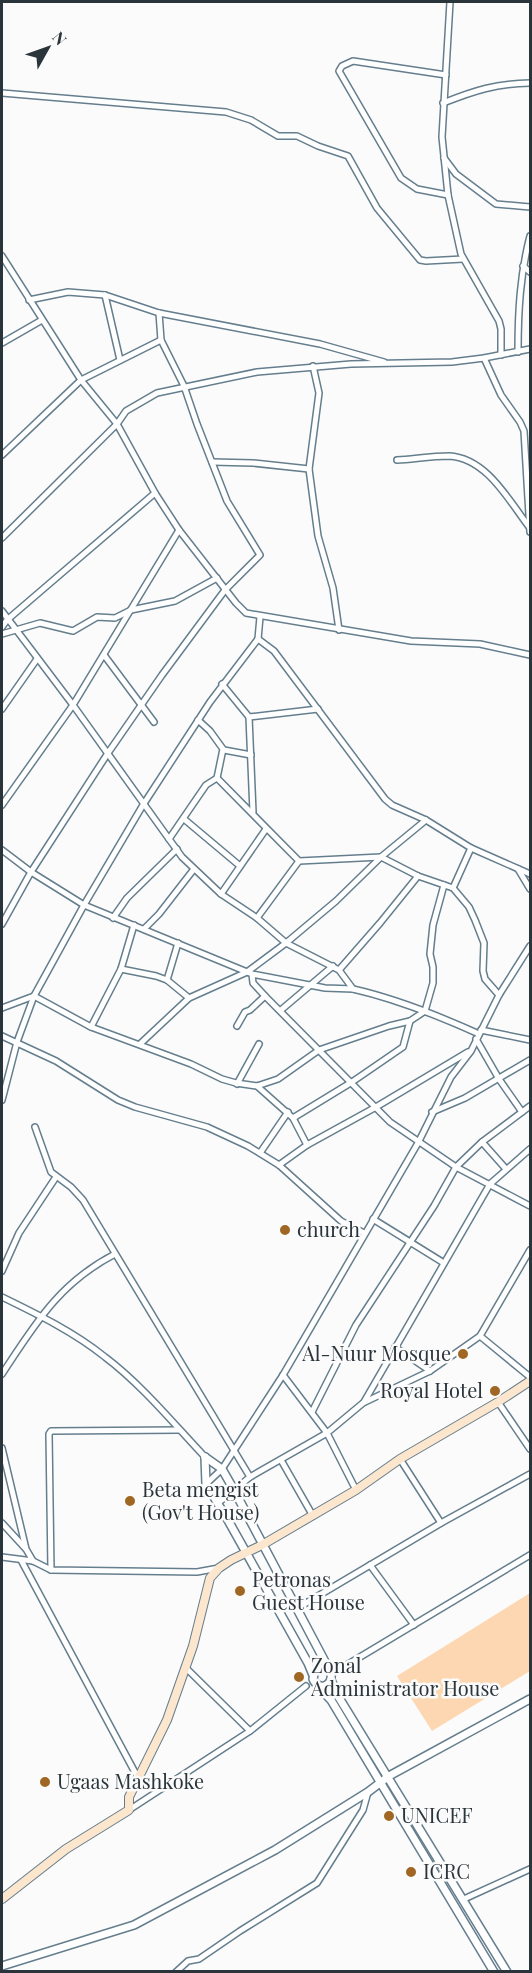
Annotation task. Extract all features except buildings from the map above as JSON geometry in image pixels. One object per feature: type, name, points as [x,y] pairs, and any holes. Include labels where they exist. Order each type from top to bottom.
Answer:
[{"type":"main road","points":[[2,1899],[66,1849],[129,1810],[129,1797],[167,1720],[185,1667],[210,1578],[219,1568],[356,1490],[400,1458],[498,1402],[531,1379]]},
{"type":"street","points":[[450,2],[442,137],[448,195],[463,259],[499,321],[501,355]]},
{"type":"street","points":[[446,75],[353,61],[342,66],[339,71],[401,178],[417,189],[448,195]]},
{"type":"street","points":[[443,103],[474,90],[500,84],[531,83]]},
{"type":"street","points":[[2,93],[226,112],[251,120],[278,136],[297,136],[348,156],[377,208],[420,260],[463,259]]},
{"type":"street","points":[[443,157],[456,174],[496,204],[531,207]]},
{"type":"street","points":[[518,352],[518,303],[523,266],[531,236]]},
{"type":"street","points":[[2,256],[81,380],[117,424],[155,493],[179,530],[225,590],[246,613],[411,641],[480,644],[531,655]]},
{"type":"street","points":[[523,266],[531,272]]},
{"type":"street","points":[[29,300],[68,292],[105,295],[159,313],[320,344],[390,364]]},
{"type":"street","points":[[105,295],[120,360]]},
{"type":"street","points":[[2,924],[31,872],[141,705],[225,590],[260,555],[227,501],[184,386],[161,340],[159,313]]},
{"type":"street","points":[[2,343],[42,320]]},
{"type":"street","points":[[2,455],[81,380],[161,340]]},
{"type":"street","points":[[2,538],[117,424],[126,411],[157,393],[257,372],[313,366],[484,358],[531,349]]},
{"type":"street","points":[[484,358],[501,395],[524,431],[530,530]]},
{"type":"street","points":[[313,366],[319,393],[309,469],[318,536],[333,588],[339,630]]},
{"type":"street","points":[[398,460],[449,456],[467,460],[479,467],[496,483],[530,530]]},
{"type":"street","points":[[212,462],[253,463],[309,469]]},
{"type":"street","points":[[2,627],[7,620],[155,493]]},
{"type":"street","points":[[2,805],[73,705],[179,530]]},
{"type":"street","points":[[2,634],[40,623],[73,631],[96,617],[115,618],[131,610],[175,601],[216,578]]},
{"type":"street","points":[[2,612],[73,705],[143,805],[194,869],[221,894],[257,918],[286,943],[336,968],[353,990]]},
{"type":"street","points":[[2,1100],[17,1042],[34,996],[143,805],[222,684],[258,639],[260,617]]},
{"type":"street","points":[[258,639],[274,651],[385,799],[392,805],[426,820],[471,848],[531,874]]},
{"type":"street","points":[[104,655],[154,722]]},
{"type":"street","points":[[2,709],[37,658]]},
{"type":"street","points":[[222,684],[249,717],[253,812]]},
{"type":"street","points":[[249,717],[318,709]]},
{"type":"street","points":[[198,720],[210,731],[224,750],[251,755]]},
{"type":"street","points":[[169,839],[206,785],[218,778],[224,750]]},
{"type":"street","points":[[218,778],[299,861],[381,857],[418,876],[453,888],[469,907],[475,920],[484,943],[485,979],[499,995]]},
{"type":"street","points":[[184,819],[240,866]]},
{"type":"street","points":[[140,1044],[189,998],[249,973],[336,901],[381,857],[426,820]]},
{"type":"street","points":[[221,894],[266,829]]},
{"type":"street","points":[[453,888],[471,848]]},
{"type":"street","points":[[113,918],[127,898],[177,849]]},
{"type":"street","points":[[2,850],[31,872],[84,905],[249,973],[388,997],[479,1034],[531,1040]]},
{"type":"street","points":[[257,918],[299,861]]},
{"type":"street","points":[[517,868],[531,889]]},
{"type":"street","points":[[144,929],[159,914],[194,869]]},
{"type":"street","points":[[281,1010],[336,968],[380,923],[418,876]]},
{"type":"street","points":[[34,996],[91,1027],[140,1044],[237,1084],[257,1086],[278,1079],[319,1050],[410,1021],[425,1011],[433,983],[430,954],[433,925],[444,885]]},
{"type":"street","points":[[91,1027],[121,969],[134,925]]},
{"type":"street","points":[[167,980],[178,943]]},
{"type":"street","points":[[206,1484],[222,1469],[235,1451],[283,1375],[418,1143],[451,1077],[471,1051],[499,995],[531,946]]},
{"type":"street","points":[[121,969],[167,980],[189,998]]},
{"type":"street","points":[[249,973],[253,983],[265,996],[390,1122],[456,1167],[531,1206]]},
{"type":"street","points":[[2,1008],[34,996]]},
{"type":"street","points":[[237,1026],[245,1012],[265,996]]},
{"type":"street","points":[[293,1118],[403,1047],[410,1021]]},
{"type":"street","points":[[479,1034],[499,1079],[522,1112]]},
{"type":"street","points":[[2,1036],[69,1068],[118,1100],[207,1127],[248,1146],[279,1165],[341,1221],[364,1233]]},
{"type":"street","points":[[237,1084],[259,1044]]},
{"type":"street","points":[[279,1165],[307,1145],[471,1051]]},
{"type":"street","points":[[432,1112],[465,1098],[531,1060]]},
{"type":"street","points":[[257,1086],[288,1112],[307,1145]]},
{"type":"street","points":[[312,1412],[356,1325],[456,1167],[482,1142],[531,1106]]},
{"type":"street","points":[[260,1153],[288,1112]]},
{"type":"street","points":[[35,1127],[51,1172],[71,1187],[83,1200],[149,1313],[250,1477]]},
{"type":"street","points":[[482,1142],[506,1169]]},
{"type":"street","points":[[363,1403],[490,1184],[531,1149]]},
{"type":"street","points":[[2,1271],[19,1233],[56,1177]]},
{"type":"street","points":[[373,1220],[444,1263]]},
{"type":"street","points":[[218,1503],[250,1477],[327,1433],[363,1403],[430,1371],[480,1336],[531,1251]]},
{"type":"street","points":[[2,1374],[40,1316],[71,1282],[94,1265],[115,1254]]},
{"type":"street","points":[[2,1297],[73,1335],[111,1362],[205,1457],[222,1469],[328,1670],[338,1696],[507,1971]]},
{"type":"street","points":[[480,1336],[531,1379]]},
{"type":"street","points":[[395,1347],[430,1371]]},
{"type":"street","points":[[283,1375],[327,1433],[356,1490]]},
{"type":"street","points":[[498,1402],[531,1449]]},
{"type":"street","points":[[51,1570],[51,1431],[179,1430]]},
{"type":"street","points":[[2,1448],[26,1549]]},
{"type":"street","points":[[205,1457],[206,1484],[308,1663],[318,1686],[331,1700],[494,1971]]},
{"type":"street","points":[[400,1458],[441,1522]]},
{"type":"street","points":[[281,1460],[313,1516]]},
{"type":"street","points":[[296,1609],[441,1522],[531,1474]]},
{"type":"street","points":[[2,1523],[26,1549],[33,1561]]},
{"type":"street","points":[[306,1686],[325,1687],[340,1669],[531,1554]]},
{"type":"street","points":[[2,1557],[33,1561],[51,1570],[197,1572],[219,1568]]},
{"type":"street","points":[[21,1560],[138,1778]]},
{"type":"street","points":[[370,1565],[414,1625]]},
{"type":"street","points":[[185,1667],[250,1731]]},
{"type":"street","points":[[129,1810],[250,1731],[306,1686],[318,1669],[340,1669]]},
{"type":"street","points":[[2,1966],[134,1925],[275,1850],[368,1792],[389,1776],[531,1699]]},
{"type":"street","points":[[176,1971],[188,1961],[199,1959],[317,1883],[363,1810],[368,1792]]},
{"type":"street","points":[[402,1819],[411,1813]]},
{"type":"street","points":[[464,1899],[531,1869]]},
{"type":"street","points":[[444,1886],[453,1882]]},
{"type":"shaded area","points":[[530,1593],[530,1671],[432,1731],[397,1676]]},
{"type":"place","name":"church","points":[[285,1230]]},
{"type":"place","name":"Al-Nuur Mosque","points":[[463,1354]]},
{"type":"place","name":"Royal Hotel","points":[[495,1391]]},
{"type":"place","name":"Beta mengist (Gov't House)","points":[[130,1501]]},
{"type":"place","name":"Petronas Guest House","points":[[240,1591]]},
{"type":"place","name":"Zonal Administrator House","points":[[299,1677]]},
{"type":"place","name":"Ugaas Mashkoke","points":[[45,1782]]},
{"type":"place","name":"UNICEF","points":[[389,1816]]},
{"type":"place","name":"ICRC","points":[[411,1872]]}]
